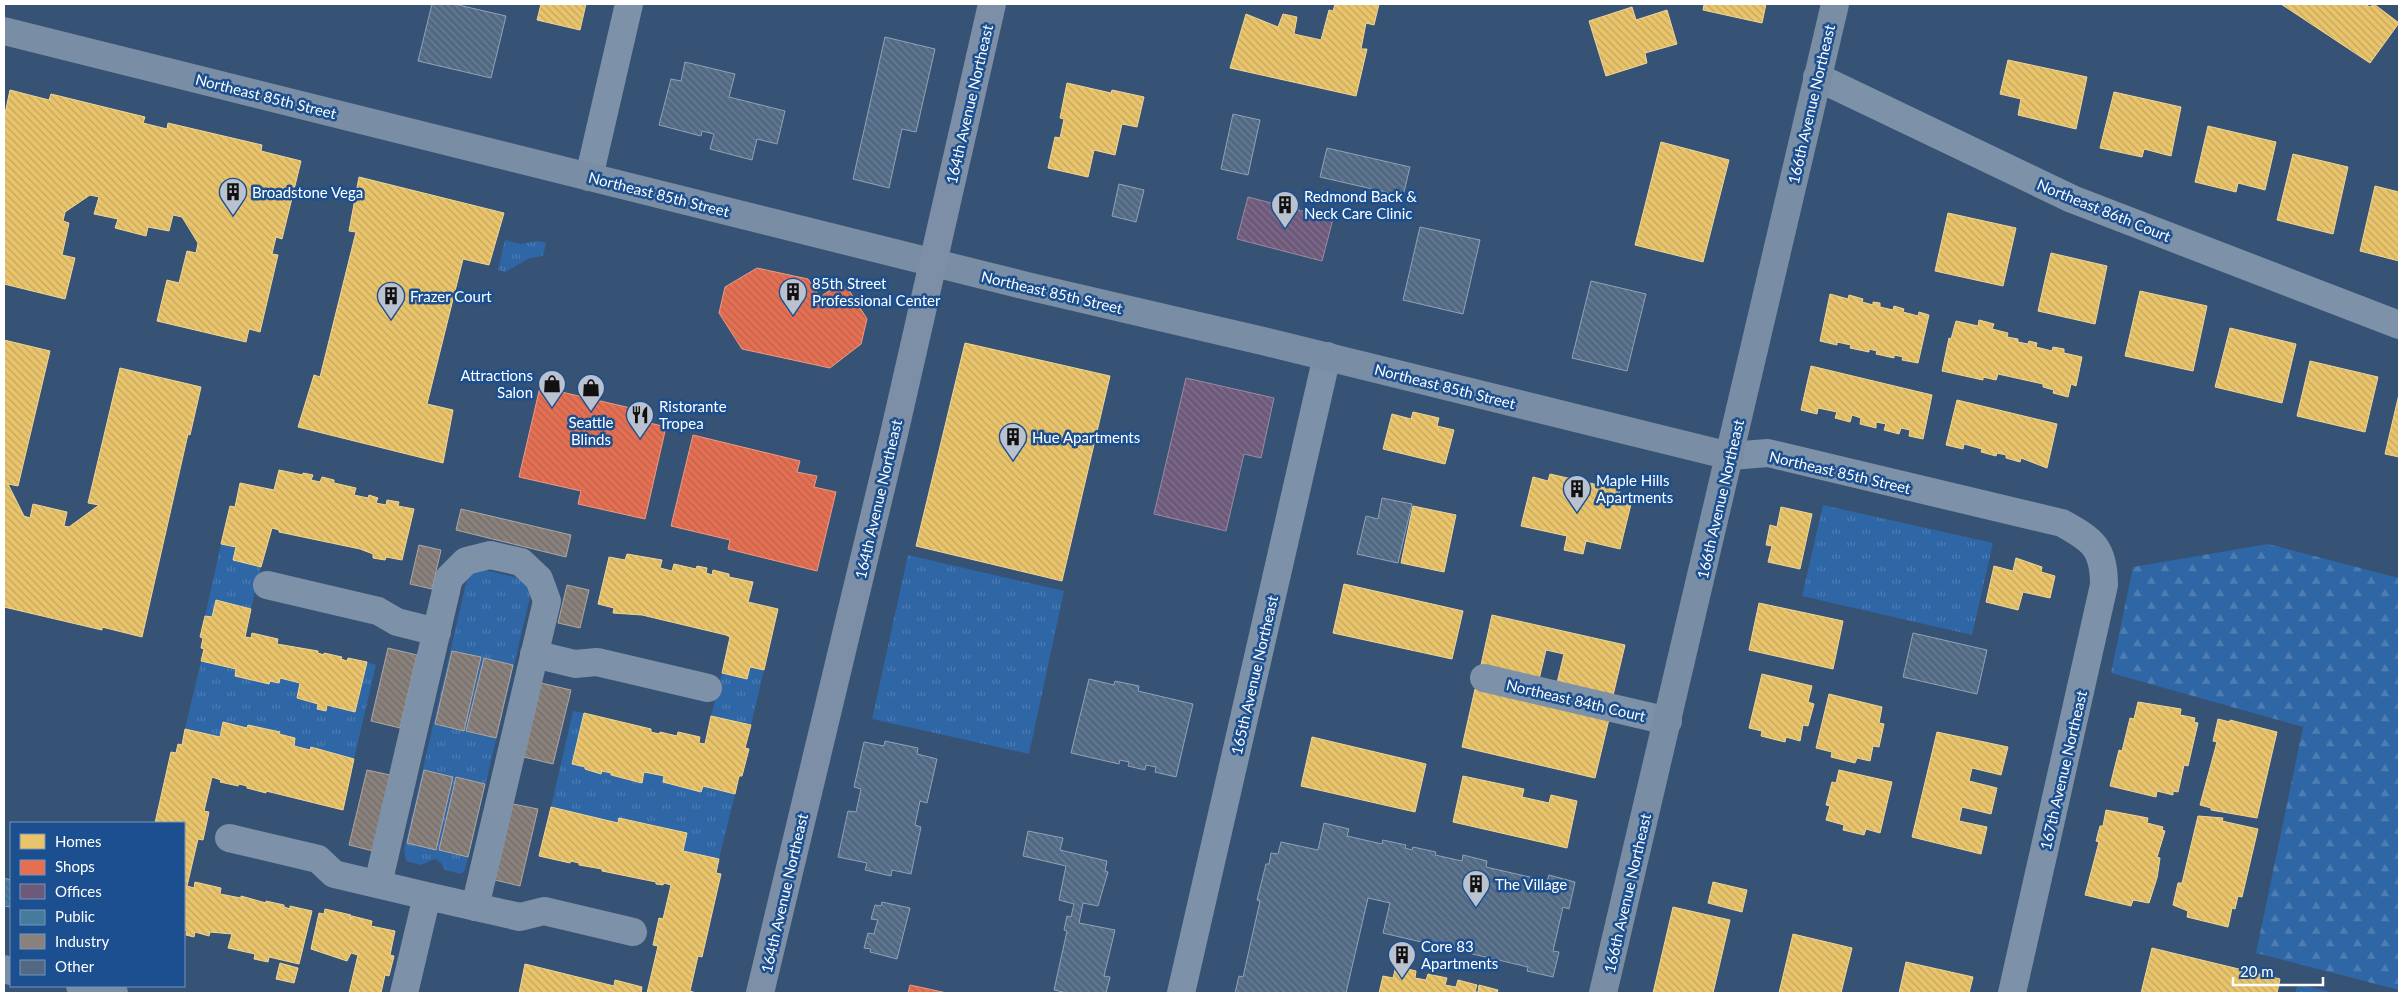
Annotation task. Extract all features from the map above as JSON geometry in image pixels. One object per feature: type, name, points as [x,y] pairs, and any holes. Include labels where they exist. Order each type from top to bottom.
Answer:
[{"type":"main road","name":"164th Avenue Northeast","points":[[760,993],[992,4]]},
{"type":"street","points":[[589,177],[629,4]]},
{"type":"street","name":"166th Avenue Northeast","points":[[1603,993],[1835,4]]},
{"type":"street","name":"Northeast 85th Street","points":[[4,31],[933,262],[1327,356],[1730,456],[1768,453],[2062,523],[2086,536],[2095,547]]},
{"type":"street","name":"Northeast 86th Court","points":[[1817,77],[2072,200],[2399,325]]},
{"type":"street","name":"165th Avenue Northeast","points":[[1181,993],[1327,356]]},
{"type":"street","name":"167th Avenue Northeast","points":[[2012,993],[2104,585],[2104,564],[2095,547]]},
{"type":"street","points":[[378,884],[449,578],[466,561],[490,554],[521,562],[539,579],[547,601],[475,907]]},
{"type":"street","points":[[267,585],[378,611],[397,622],[437,632]]},
{"type":"street","points":[[534,654],[575,664],[598,662],[708,688]]},
{"type":"street","name":"Northeast 84th Court","points":[[1484,678],[1668,720]]},
{"type":"street","points":[[229,838],[318,859],[334,874],[427,896],[520,917],[544,911],[633,932]]},
{"type":"street","points":[[404,993],[427,896]]},
{"type":"street","points":[[85,987],[114,993]]},
{"type":"green space","points":[[505,240],[520,244],[538,241],[546,243],[543,256],[530,258],[505,272],[498,270]]},
{"type":"green space","points":[[1823,505],[1993,543],[1972,635],[1802,596]]},
{"type":"green space","points":[[221,544],[236,547],[234,560],[261,567],[251,609],[216,600],[212,617],[205,616]]},
{"type":"green space","points":[[2268,544],[2399,578],[2399,990],[2256,953],[2303,727],[2111,673],[2133,567]]},
{"type":"green space","points":[[908,555],[1064,591],[1029,754],[872,719]]},
{"type":"green space","points":[[477,568],[527,580],[532,589],[465,870],[461,874],[445,870],[441,863],[435,859],[421,865],[406,861],[404,850],[468,575]]},
{"type":"green space","points":[[201,661],[236,669],[235,676],[269,684],[270,681],[280,678],[300,683],[297,698],[318,704],[317,709],[326,711],[327,705],[354,712],[367,662],[376,665],[354,759],[311,747],[310,750],[294,746],[295,738],[248,725],[247,728],[223,722],[220,737],[185,729]]},
{"type":"green space","points":[[750,667],[764,670],[751,725],[711,716],[722,673],[747,679]]},
{"type":"green space","points":[[573,711],[584,713],[572,764],[601,773],[602,771],[611,773],[611,775],[641,783],[644,772],[664,776],[663,782],[701,791],[703,786],[735,794],[719,859],[683,851],[687,833],[620,818],[618,823],[551,807]]},
{"type":"green space","points":[[2298,984],[2335,993],[2295,993]]},
{"type":"building: Homes","points":[[541,4],[586,4],[580,30],[537,20]]},
{"type":"building: Homes","points":[[1335,4],[1379,4],[1374,25],[1366,23],[1361,49],[1367,49],[1356,96],[1230,68],[1246,14],[1278,27],[1283,14],[1297,17],[1294,34],[1321,40],[1329,10],[1333,11]]},
{"type":"building: Homes","points":[[1704,4],[1766,4],[1762,23],[1703,10]]},
{"type":"building: Homes","points":[[2281,4],[2365,4],[2370,7],[2374,4],[2399,23],[2370,63]]},
{"type":"building: Homes","points":[[1632,7],[1636,20],[1667,10],[1677,44],[1645,53],[1647,63],[1606,76],[1589,21]]},
{"type":"building: Homes","points":[[2008,60],[2087,77],[2076,129],[2018,115],[2021,99],[2000,94]]},
{"type":"building: Homes","points":[[1067,83],[1111,93],[1112,90],[1144,97],[1137,127],[1122,124],[1115,155],[1094,150],[1088,177],[1048,168],[1055,137],[1060,138],[1064,119],[1060,118]]},
{"type":"building: Homes","name":"Broadstone Vega","points":[[10,90],[49,100],[51,94],[145,117],[143,123],[167,129],[168,123],[262,145],[261,151],[301,161],[282,239],[276,237],[272,254],[278,255],[260,332],[249,329],[246,342],[157,321],[167,280],[179,283],[187,251],[196,253],[198,243],[182,217],[173,215],[169,231],[148,227],[146,236],[115,228],[118,219],[94,214],[99,197],[90,195],[65,212],[63,221],[69,223],[62,255],[75,258],[65,299],[4,284],[4,118]]},
{"type":"building: Homes","points":[[2114,92],[2181,107],[2171,156],[2144,149],[2142,157],[2100,148]]},
{"type":"building: Homes","points":[[2208,126],[2276,142],[2265,190],[2238,183],[2236,192],[2195,182]]},
{"type":"building: Homes","points":[[1661,142],[1729,160],[1703,262],[1635,245]]},
{"type":"building: Homes","points":[[2293,154],[2348,167],[2333,234],[2277,220]]},
{"type":"building: Homes","name":"Frazer Court","points":[[359,177],[504,213],[489,265],[463,259],[427,404],[453,410],[443,463],[298,427],[314,375],[320,377],[356,232],[349,231]]},
{"type":"building: Homes","points":[[2375,186],[2399,192],[2399,261],[2360,251]]},
{"type":"building: Homes","points":[[1948,213],[2016,228],[2003,286],[1935,271]]},
{"type":"building: Homes","points":[[2051,253],[2107,266],[2095,324],[2038,311]]},
{"type":"building: Homes","points":[[2140,291],[2207,306],[2193,371],[2125,356]]},
{"type":"building: Homes","points":[[1830,294],[1848,299],[1849,295],[1863,299],[1862,302],[1873,305],[1873,302],[1880,303],[1880,307],[1893,310],[1894,306],[1904,309],[1903,312],[1918,316],[1919,312],[1929,315],[1918,363],[1902,360],[1903,357],[1894,355],[1894,358],[1876,354],[1877,351],[1869,349],[1869,352],[1850,348],[1851,345],[1837,342],[1837,345],[1820,341]]},
{"type":"building: Homes","points":[[1979,320],[1994,324],[1992,329],[2008,333],[2007,337],[2018,339],[2018,342],[2028,344],[2029,341],[2037,343],[2036,347],[2052,351],[2053,347],[2064,349],[2064,353],[2082,357],[2076,386],[2071,384],[2068,397],[2053,393],[2054,390],[2043,387],[2043,384],[1998,374],[1996,380],[1983,377],[1983,380],[1942,371],[1949,338],[1951,339],[1956,321],[1978,326]]},
{"type":"building: Homes","points":[[2230,328],[2296,344],[2282,403],[2215,387]]},
{"type":"building: Homes","points":[[4,340],[50,351],[18,486],[8,484],[24,516],[30,518],[33,504],[67,512],[64,526],[69,527],[99,505],[88,503],[120,368],[201,387],[190,435],[188,434],[142,637],[102,627],[102,630],[4,607]]},
{"type":"building: Homes","name":"Hue Apartments","points":[[965,343],[1110,376],[1062,581],[916,546]]},
{"type":"building: Homes","points":[[2310,361],[2378,377],[2365,432],[2297,416]]},
{"type":"building: Homes","points":[[1811,366],[1932,395],[1923,439],[1909,436],[1910,430],[1901,428],[1899,434],[1884,430],[1886,424],[1876,422],[1876,428],[1860,424],[1861,418],[1852,415],[1850,422],[1835,418],[1837,412],[1818,408],[1817,414],[1801,410]]},
{"type":"building: Homes","points":[[2399,394],[2399,457],[2385,454]]},
{"type":"building: Homes","points":[[1957,400],[2057,424],[2047,468],[2021,458],[2020,462],[2006,458],[2006,455],[1997,453],[1996,456],[1981,452],[1982,449],[1964,444],[1963,449],[1946,445]]},
{"type":"building: Homes","points":[[1413,412],[1439,418],[1437,426],[1454,430],[1445,464],[1383,449],[1392,414],[1411,419]]},
{"type":"building: Homes","points":[[279,470],[313,475],[311,480],[320,482],[322,477],[334,480],[334,483],[356,488],[354,495],[368,498],[369,495],[378,498],[376,503],[386,505],[387,500],[399,502],[398,506],[414,509],[402,560],[386,557],[385,560],[373,558],[373,554],[360,549],[279,532],[279,530],[272,528],[261,567],[233,560],[236,547],[221,544],[230,506],[235,507],[240,483],[274,490]]},
{"type":"building: Homes","name":"Maple Hills Apartments","points":[[1550,474],[1620,490],[1619,497],[1632,500],[1620,549],[1586,541],[1583,554],[1564,550],[1567,536],[1521,526],[1533,477],[1548,481]]},
{"type":"building: Homes","points":[[1413,506],[1456,515],[1444,572],[1401,563]]},
{"type":"building: Homes","points":[[1781,507],[1812,514],[1800,569],[1768,562],[1772,546],[1766,545],[1770,525],[1777,527]]},
{"type":"building: Homes","points":[[627,554],[662,560],[660,568],[672,571],[674,564],[696,569],[697,566],[707,568],[706,573],[712,575],[713,570],[729,574],[729,577],[753,582],[748,602],[778,609],[764,670],[750,667],[747,679],[722,673],[730,637],[726,635],[642,615],[613,613],[614,608],[598,604],[609,557],[625,560]]},
{"type":"building: Homes","points":[[2016,558],[2042,567],[2041,572],[2055,576],[2050,598],[2023,592],[2018,610],[1986,602],[1994,566],[2013,571]]},
{"type":"building: Homes","points":[[1344,584],[1463,611],[1452,659],[1333,633]]},
{"type":"building: Homes","points":[[216,600],[251,609],[245,637],[251,638],[252,633],[278,639],[277,644],[318,651],[318,653],[324,655],[324,653],[342,657],[341,659],[347,661],[348,658],[367,662],[355,712],[327,705],[326,711],[317,709],[318,704],[297,698],[300,683],[280,678],[279,683],[270,681],[269,684],[235,676],[236,669],[201,661],[204,649],[201,648],[203,638],[200,637],[205,616],[212,617]]},
{"type":"building: Homes","points":[[1759,603],[1843,621],[1833,669],[1749,650]]},
{"type":"building: Homes","points":[[1492,615],[1625,645],[1611,704],[1555,691],[1564,654],[1546,650],[1537,688],[1479,674]]},
{"type":"building: Homes","points":[[1762,674],[1812,686],[1808,702],[1814,704],[1808,726],[1803,725],[1800,741],[1786,737],[1785,742],[1761,736],[1762,731],[1749,728]]},
{"type":"building: Homes","points":[[1475,689],[1609,719],[1595,778],[1462,747]]},
{"type":"building: Homes","points":[[1829,694],[1882,707],[1879,723],[1884,724],[1879,747],[1873,746],[1870,761],[1857,758],[1855,763],[1831,757],[1832,752],[1816,748]]},
{"type":"building: Homes","points":[[2138,702],[2181,709],[2180,715],[2195,718],[2194,722],[2198,723],[2188,766],[2184,765],[2178,792],[2173,791],[2173,795],[2157,791],[2156,797],[2110,786],[2119,750],[2122,751],[2130,718],[2134,719]]},
{"type":"building: Homes","points":[[584,713],[651,729],[651,732],[659,734],[660,732],[677,736],[678,732],[700,737],[699,743],[705,744],[711,716],[751,725],[745,748],[749,749],[742,776],[739,776],[735,794],[703,786],[701,792],[663,782],[664,776],[644,772],[642,783],[602,771],[601,774],[572,764]]},
{"type":"building: Homes","points":[[2218,719],[2230,722],[2230,720],[2277,732],[2257,818],[2211,810],[2211,808],[2200,805],[2217,742],[2213,741]]},
{"type":"building: Homes","points":[[223,722],[247,728],[248,725],[280,732],[279,734],[295,738],[294,746],[310,750],[311,747],[354,759],[343,810],[266,791],[266,793],[239,784],[238,786],[220,782],[221,780],[212,777],[204,811],[209,812],[203,840],[198,839],[187,886],[194,888],[195,882],[221,888],[220,894],[241,898],[241,896],[266,903],[266,901],[284,905],[284,907],[290,909],[290,906],[312,911],[299,964],[269,957],[268,962],[254,959],[255,954],[228,948],[232,934],[210,932],[209,936],[195,932],[194,937],[186,935],[185,822],[155,822],[171,752],[176,753],[178,744],[182,745],[185,729],[220,737]]},
{"type":"building: Homes","points":[[1937,732],[2008,747],[2001,775],[1972,768],[1969,781],[1997,788],[1991,814],[1962,807],[1959,821],[1987,827],[1981,854],[1912,837]]},
{"type":"building: Homes","points":[[1312,737],[1426,764],[1415,812],[1301,786]]},
{"type":"building: Homes","points":[[1839,770],[1892,782],[1880,833],[1866,829],[1864,835],[1843,830],[1844,825],[1826,820],[1830,806],[1826,805],[1832,782],[1836,783]]},
{"type":"building: Homes","points":[[1463,776],[1524,789],[1522,797],[1549,803],[1551,795],[1577,801],[1567,848],[1453,822]]},
{"type":"building: Homes","points":[[551,807],[618,823],[619,818],[687,833],[683,851],[719,859],[716,873],[721,874],[702,957],[698,956],[690,991],[696,993],[647,993],[658,946],[653,945],[659,918],[663,919],[671,885],[664,883],[663,885],[656,884],[656,882],[602,871],[602,869],[579,865],[579,863],[571,861],[570,863],[539,856]]},
{"type":"building: Homes","points":[[2106,810],[2148,818],[2147,823],[2163,827],[2162,830],[2165,831],[2157,857],[2160,858],[2157,878],[2149,903],[2133,900],[2131,906],[2085,895],[2099,842],[2096,841],[2100,826],[2103,826]]},
{"type":"building: Homes","points":[[2198,816],[2223,818],[2222,821],[2258,829],[2242,897],[2238,896],[2235,909],[2232,908],[2228,927],[2187,917],[2188,911],[2173,905],[2178,883],[2182,883]]},
{"type":"building: Homes","points":[[1713,882],[1747,890],[1742,912],[1708,903]]},
{"type":"building: Homes","points":[[1673,907],[1730,920],[1713,993],[1653,993]]},
{"type":"building: Homes","points":[[325,909],[351,915],[350,920],[352,916],[372,921],[371,926],[395,931],[390,955],[394,956],[389,976],[385,975],[381,993],[349,993],[358,955],[351,953],[347,961],[311,949],[319,913],[324,914]]},
{"type":"building: Homes","points":[[1793,934],[1852,948],[1841,993],[1779,993]]},
{"type":"building: Homes","points":[[2152,948],[2280,979],[2277,993],[2141,993]]},
{"type":"building: Homes","points":[[1906,962],[1973,977],[1969,993],[1899,993]]},
{"type":"building: Homes","points":[[280,963],[298,968],[294,983],[276,979]]},
{"type":"building: Homes","points":[[525,964],[614,986],[615,980],[642,987],[641,992],[645,993],[519,993]]},
{"type":"building: Homes","name":"Core 83 Apartments","points":[[1396,966],[1416,971],[1415,978],[1426,980],[1428,974],[1447,978],[1445,985],[1456,987],[1458,980],[1477,985],[1475,992],[1478,992],[1479,985],[1498,990],[1497,993],[1379,993],[1383,976],[1393,978]]},
{"type":"building: Shops","name":"85th Street Professional Center","points":[[757,268],[808,279],[820,297],[838,285],[847,287],[867,319],[861,344],[830,368],[742,349],[719,313],[725,287]]},
{"type":"building: Shops","points":[[540,387],[648,412],[646,422],[666,427],[645,519],[578,504],[581,491],[519,477]]},
{"type":"building: Shops","points":[[693,435],[800,461],[797,472],[817,476],[814,487],[836,492],[817,571],[728,549],[730,540],[671,526]]},
{"type":"building: Shops","points":[[910,985],[947,993],[908,993]]},
{"type":"building: Offices","name":"Redmond Back & Neck Care Clinic","points":[[1248,197],[1283,206],[1283,203],[1299,207],[1298,210],[1333,219],[1322,261],[1237,239]]},
{"type":"building: Offices","points":[[1186,378],[1274,398],[1261,458],[1244,454],[1226,531],[1154,514]]},
{"type":"building: Public","points":[[4,878],[10,880],[10,907],[4,906]]},
{"type":"building: Industry","points":[[461,509],[571,535],[566,557],[456,530]]},
{"type":"building: Industry","points":[[419,545],[441,550],[432,589],[410,584]]},
{"type":"building: Industry","points":[[567,585],[589,590],[580,628],[558,623]]},
{"type":"building: Industry","points":[[388,648],[417,655],[400,728],[371,721]]},
{"type":"building: Industry","points":[[452,651],[481,657],[464,731],[435,724]]},
{"type":"building: Industry","points":[[484,658],[513,665],[496,738],[466,731]]},
{"type":"building: Industry","points":[[541,683],[571,690],[553,764],[524,757]]},
{"type":"building: Industry","points":[[367,770],[390,775],[373,851],[349,845]]},
{"type":"building: Industry","points":[[424,770],[453,777],[436,850],[407,843]]},
{"type":"building: Industry","points":[[456,777],[485,784],[468,857],[439,850]]},
{"type":"building: Industry","points":[[513,804],[538,809],[520,886],[495,880]]},
{"type":"building: Other","points":[[432,4],[454,4],[506,16],[491,78],[418,61]]},
{"type":"building: Other","points":[[885,37],[935,49],[916,132],[902,129],[889,188],[853,179]]},
{"type":"building: Other","points":[[685,62],[735,74],[729,97],[785,111],[777,144],[757,139],[752,160],[710,149],[714,134],[702,131],[701,136],[659,125],[671,79],[681,81]]},
{"type":"building: Other","points":[[1233,114],[1260,120],[1248,175],[1221,169]]},
{"type":"building: Other","points":[[1327,148],[1410,167],[1403,196],[1320,177]]},
{"type":"building: Other","points":[[1119,184],[1144,190],[1136,222],[1112,216]]},
{"type":"building: Other","points":[[1420,227],[1480,240],[1463,314],[1403,300]]},
{"type":"building: Other","points":[[1591,281],[1646,294],[1627,371],[1572,358]]},
{"type":"building: Other","points":[[1382,498],[1412,504],[1398,563],[1357,554],[1366,516],[1378,519]]},
{"type":"building: Other","points":[[1913,633],[1987,650],[1977,694],[1903,677]]},
{"type":"building: Other","points":[[1089,679],[1114,685],[1115,681],[1139,686],[1138,691],[1193,704],[1176,777],[1155,772],[1156,767],[1146,765],[1145,770],[1128,766],[1129,762],[1120,760],[1119,764],[1071,753]]},
{"type":"building: Other","points":[[885,741],[918,748],[917,754],[937,759],[927,803],[920,801],[915,825],[921,827],[911,874],[892,870],[891,876],[865,870],[867,863],[838,857],[848,811],[856,812],[861,789],[854,787],[864,742],[884,746]]},
{"type":"building: Other","name":"The Village","points":[[1324,823],[1349,829],[1347,836],[1382,844],[1383,840],[1406,845],[1405,848],[1412,850],[1413,847],[1436,852],[1435,855],[1462,861],[1463,855],[1487,861],[1486,867],[1547,881],[1549,875],[1575,882],[1569,909],[1563,907],[1553,951],[1559,952],[1553,977],[1527,971],[1528,967],[1383,933],[1390,903],[1368,898],[1346,993],[1235,993],[1239,976],[1243,977],[1260,901],[1257,900],[1266,864],[1269,864],[1271,853],[1278,854],[1281,842],[1318,850]]},
{"type":"building: Other","points":[[1028,831],[1063,838],[1060,850],[1107,861],[1105,871],[1108,872],[1098,906],[1083,903],[1079,923],[1115,930],[1104,976],[1110,977],[1106,993],[1067,993],[1054,990],[1067,931],[1064,930],[1067,916],[1071,917],[1074,904],[1059,900],[1066,866],[1023,856]]},
{"type":"building: Other","points":[[882,902],[910,908],[897,959],[870,952],[871,949],[864,948],[868,933],[874,934],[878,920],[871,919],[875,905],[881,906]]},
{"type":"place","name":"Broadstone Vega","points":[[233,216]]},
{"type":"place","name":"Redmond Back & Neck Care Clinic","points":[[1285,229]]},
{"type":"place","name":"85th Street Professional Center","points":[[793,316]]},
{"type":"place","name":"Frazer Court","points":[[391,320]]},
{"type":"place","name":"Attractions Salon","points":[[552,408]]},
{"type":"place","name":"Seattle Blinds","points":[[591,412]]},
{"type":"place","name":"Ristorante Tropea","points":[[640,439]]},
{"type":"place","name":"Hue Apartments","points":[[1013,461]]},
{"type":"place","name":"Maple Hills Apartments","points":[[1577,513]]},
{"type":"place","name":"The Village","points":[[1476,908]]},
{"type":"place","name":"Core 83 Apartments","points":[[1402,979]]}]
